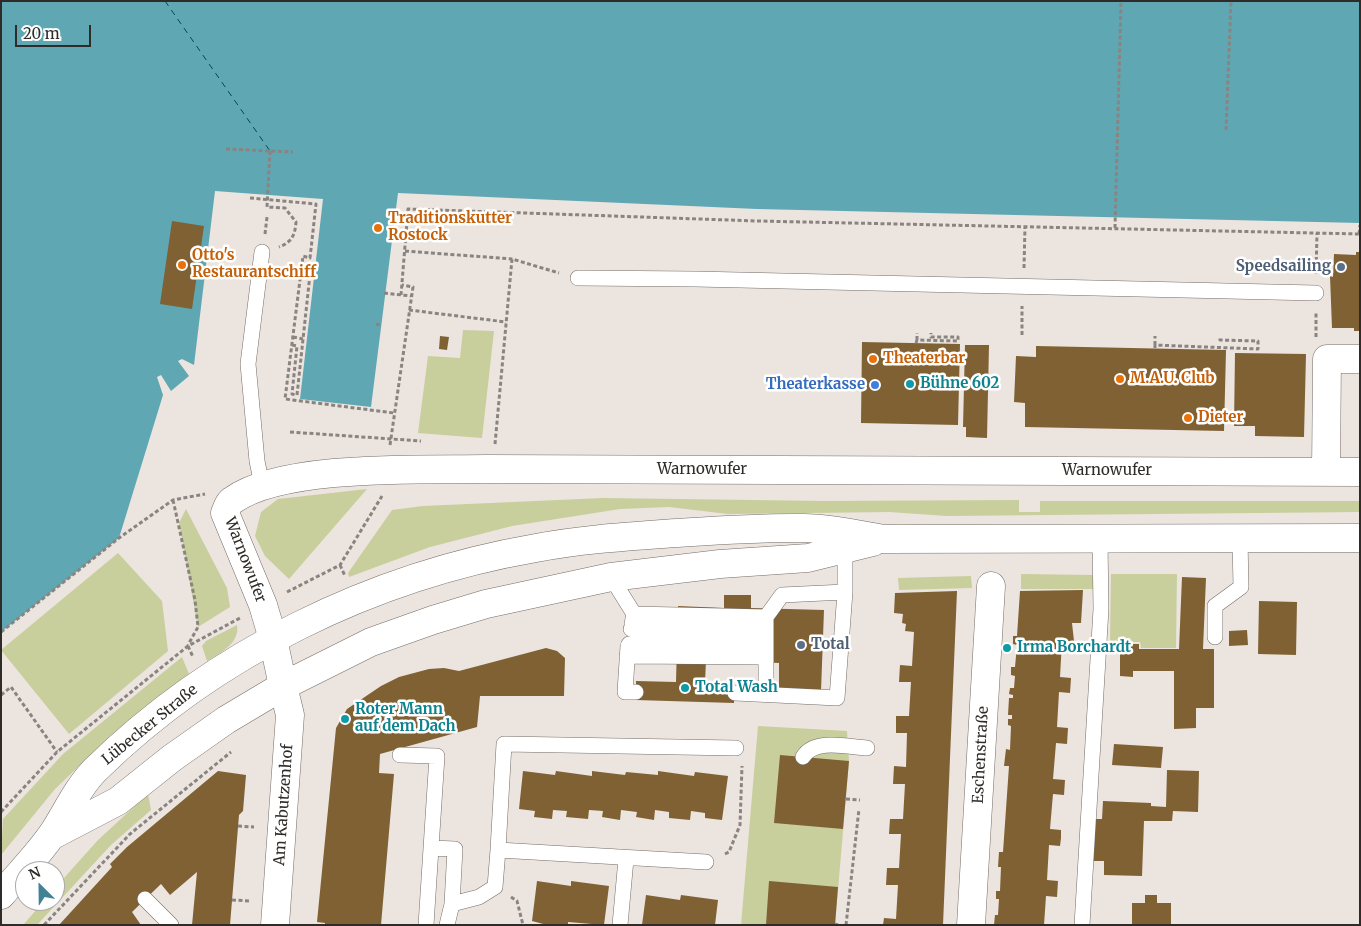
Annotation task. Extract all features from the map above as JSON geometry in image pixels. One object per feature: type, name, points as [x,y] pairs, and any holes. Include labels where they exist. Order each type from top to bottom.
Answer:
[{"type":"main road","points":[[1326,472],[1327,359],[1360,359]]},
{"type":"main road","name":"Warnowufer","points":[[284,686],[263,605],[225,513],[231,501],[262,485],[339,473],[494,457],[1360,472]]},
{"type":"main road","points":[[273,639],[354,600],[401,582],[483,559],[536,548],[615,538],[806,528],[884,539],[1240,540],[1360,538]]},
{"type":"main road","points":[[284,686],[371,642],[486,604],[611,577],[720,564],[808,558],[884,539]]},
{"type":"main road","name":"Eschenstraße","points":[[971,925],[991,586]]},
{"type":"main road","name":"Lübecker Straße","points":[[1,895],[51,836],[93,772],[134,735],[206,680],[273,639]]},
{"type":"main road","name":"Lübecker Straße","points":[[51,836],[118,801],[172,758],[226,720],[284,686]]},
{"type":"main road","name":"Am Kabutzenhof","points":[[275,925],[290,715],[284,686]]},
{"type":"lane","points":[[262,485],[257,461],[248,364],[270,250]]},
{"type":"lane","points":[[578,278],[1316,293]]},
{"type":"lane","points":[[1082,925],[1101,610],[1100,540]]},
{"type":"lane","points":[[1215,637],[1214,606],[1241,587],[1240,540]]},
{"type":"lane","points":[[735,693],[837,698],[845,592],[845,549]]},
{"type":"lane","points":[[611,577],[632,622],[625,692],[636,692]]},
{"type":"lane","points":[[766,694],[766,637],[782,595],[845,592]]},
{"type":"lane","points":[[632,622],[766,637]]},
{"type":"lane","points":[[628,650],[766,637]]},
{"type":"lane","points":[[452,904],[479,897],[495,887],[504,744],[736,748]]},
{"type":"lane","points":[[803,757],[811,748],[822,746],[867,748]]},
{"type":"lane","points":[[400,755],[437,756],[427,924]]},
{"type":"lane","points":[[432,848],[455,849],[452,904],[447,925]]},
{"type":"lane","points":[[498,850],[626,859],[706,862]]},
{"type":"lane","points":[[620,925],[626,859]]},
{"type":"lane","points":[[145,899],[171,925]]},
{"type":"path","points":[[1114,228],[1121,1]]},
{"type":"path","points":[[1226,130],[1231,1]]},
{"type":"path","points":[[226,149],[293,152]]},
{"type":"path","points":[[270,151],[267,207],[285,208],[296,222],[295,234],[288,244],[270,250]]},
{"type":"path","points":[[250,198],[316,204],[310,258],[303,256],[285,399],[394,413]]},
{"type":"path","points":[[401,295],[408,209],[749,221],[1360,234],[1360,225]]},
{"type":"path","points":[[405,251],[512,259],[578,278]]},
{"type":"path","points":[[494,457],[512,259]]},
{"type":"path","points":[[292,345],[297,346],[292,394],[297,395],[311,266]]},
{"type":"path","points":[[391,439],[413,287],[402,285]]},
{"type":"path","points":[[384,293],[411,296]]},
{"type":"path","points":[[410,310],[506,322]]},
{"type":"path","points":[[917,333],[916,342],[958,341],[958,337],[931,337],[931,333]]},
{"type":"path","points":[[1155,336],[1155,347],[1258,349],[1258,341],[1220,340],[1220,338]]},
{"type":"path","points":[[292,337],[303,339]]},
{"type":"path","points":[[290,432],[428,441]]},
{"type":"path","points":[[485,444],[494,457]]},
{"type":"path","points":[[340,565],[381,499]]},
{"type":"path","points":[[1,632],[119,538],[173,500],[183,542],[198,627],[188,646],[57,752],[1,812]]},
{"type":"path","points":[[1,696],[11,687],[57,752]]},
{"type":"path","points":[[44,925],[130,834],[239,745]]},
{"type":"path","points":[[706,862],[729,852],[740,825],[744,777],[741,756],[736,748]]},
{"type":"path","points":[[846,799],[860,800]]},
{"type":"path","points":[[1,803],[5,807]]},
{"type":"path","points":[[846,925],[859,809]]},
{"type":"path","points":[[238,826],[254,827]]},
{"type":"path","points":[[495,887],[517,901],[523,925]]},
{"type":"path","points":[[232,900],[250,901]]},
{"type":"green space","points":[[463,330],[494,331],[482,438],[418,433],[428,356],[460,358]]},
{"type":"green space","points":[[367,489],[289,579],[265,556],[255,536],[261,512],[278,499]]},
{"type":"green space","points":[[603,498],[825,501],[1019,500],[1019,512],[1040,512],[1040,501],[1360,501],[1360,512],[947,516],[889,512],[728,514],[669,507],[620,509],[512,526],[430,547],[349,577],[348,573],[392,510],[423,506]]},
{"type":"green space","points":[[186,509],[227,588],[230,607],[198,627],[179,523]]},
{"type":"green space","points":[[118,553],[162,601],[168,651],[69,734],[1,650]]},
{"type":"green space","points":[[1021,574],[1093,575],[1093,589],[1021,589]]},
{"type":"green space","points":[[1111,574],[1177,574],[1176,648],[1141,648],[1140,642],[1110,642]]},
{"type":"green space","points":[[971,576],[972,588],[899,590],[898,578]]},
{"type":"green space","points":[[237,625],[236,637],[233,642],[207,661],[202,646],[206,641]]},
{"type":"green space","points":[[182,657],[189,674],[97,749],[55,789],[1,855],[3,819],[63,754]]},
{"type":"green space","points":[[758,726],[847,731],[849,761],[835,925],[741,925]]},
{"type":"green space","points":[[148,794],[151,810],[111,845],[65,895],[65,877],[98,840]]},
{"type":"green space","points":[[35,911],[50,911],[37,925],[23,925]]},
{"type":"water","points":[[1,1],[1360,1],[1360,223],[757,209],[398,193],[371,407],[300,399],[323,199],[215,191],[194,365],[182,359],[178,361],[189,376],[171,391],[161,375],[157,377],[163,395],[119,538],[1,632]]},
{"type":"building","name":"Otto's Restaurantschiff","points":[[172,221],[204,226],[192,309],[160,304]]},
{"type":"building","points":[[1356,252],[1360,252],[1360,331],[1354,331],[1354,328],[1332,328],[1330,276],[1333,277],[1334,254],[1356,255]]},
{"type":"building","points":[[440,336],[449,337],[447,350],[439,349]]},
{"type":"building","name":"Bühne 602","points":[[862,342],[960,344],[958,425],[861,423]]},
{"type":"building","points":[[965,345],[989,345],[987,438],[966,437],[966,427],[963,427]]},
{"type":"building","name":"M.A.U. Club","points":[[1036,346],[1226,350],[1224,431],[1025,427],[1025,403],[1014,402],[1016,356],[1036,357]]},
{"type":"building","points":[[1235,353],[1306,354],[1304,437],[1255,436],[1255,426],[1234,426]]},
{"type":"building","points":[[1182,577],[1206,578],[1203,649],[1214,649],[1214,708],[1196,708],[1196,728],[1174,729],[1174,671],[1133,671],[1133,677],[1120,676],[1120,644],[1139,644],[1139,649],[1179,649]]},
{"type":"building","points":[[1083,590],[1081,623],[1072,623],[1074,641],[1062,641],[1060,677],[1071,678],[1070,693],[1059,692],[1057,727],[1068,728],[1067,744],[1056,743],[1053,779],[1065,780],[1064,795],[1053,794],[1050,829],[1061,830],[1061,838],[1060,846],[1049,845],[1047,880],[1058,881],[1057,897],[1046,896],[1044,925],[994,925],[995,915],[998,915],[999,899],[996,899],[996,891],[1000,891],[1001,867],[998,867],[999,852],[1003,852],[1009,766],[1004,766],[1006,749],[1010,750],[1011,726],[1008,725],[1008,719],[1012,719],[1012,715],[1008,715],[1009,698],[1013,698],[1013,695],[1009,694],[1010,688],[1014,688],[1015,676],[1011,675],[1011,667],[1015,667],[1017,645],[1013,644],[1013,636],[1017,636],[1020,591]]},
{"type":"building","points":[[957,591],[943,925],[883,925],[884,918],[896,919],[898,885],[886,885],[887,868],[899,868],[901,834],[889,834],[890,819],[903,819],[905,784],[893,784],[894,766],[906,767],[907,733],[896,733],[896,716],[909,716],[911,682],[899,682],[900,665],[912,666],[914,632],[905,631],[906,624],[902,623],[903,614],[894,613],[895,593]]},
{"type":"building","points":[[724,595],[751,595],[751,608],[824,610],[821,691],[779,689],[779,663],[706,660],[705,683],[735,684],[734,703],[636,700],[636,681],[676,682],[678,606],[724,608]]},
{"type":"building","points":[[1259,601],[1297,602],[1296,655],[1258,654]]},
{"type":"building","points":[[1247,630],[1248,645],[1229,646],[1229,631]]},
{"type":"building","points":[[546,648],[557,651],[565,658],[564,696],[480,696],[477,727],[380,754],[379,773],[394,774],[381,925],[325,925],[325,923],[317,922],[336,728],[347,709],[381,686],[399,677],[429,669],[444,668],[459,671]]},
{"type":"building","points":[[1114,744],[1163,747],[1161,768],[1112,765]]},
{"type":"building","points":[[780,755],[849,761],[843,829],[774,823]]},
{"type":"building","points":[[1167,770],[1199,771],[1198,812],[1173,811],[1172,821],[1144,821],[1142,876],[1104,875],[1104,861],[1087,861],[1089,819],[1102,819],[1103,801],[1151,803],[1151,806],[1166,807]]},
{"type":"building","points":[[218,771],[246,775],[243,811],[239,815],[230,925],[192,925],[197,872],[170,895],[161,884],[132,912],[141,925],[59,925],[112,867],[110,864],[127,847]]},
{"type":"building","points":[[523,771],[555,775],[556,771],[592,776],[592,771],[625,775],[626,772],[658,775],[658,771],[694,776],[695,772],[728,776],[722,820],[705,818],[705,813],[691,811],[690,820],[669,818],[669,812],[655,810],[654,820],[636,817],[637,812],[621,810],[620,820],[602,817],[603,811],[589,810],[588,819],[566,817],[567,811],[553,810],[552,819],[534,817],[535,811],[519,809]]},
{"type":"building","points":[[537,881],[571,886],[571,881],[609,886],[604,925],[568,922],[568,925],[547,925],[532,921]]},
{"type":"building","points":[[769,881],[838,887],[835,925],[766,925]]},
{"type":"building","points":[[646,895],[680,900],[681,895],[718,900],[715,925],[642,925]]},
{"type":"building","points":[[1145,895],[1157,895],[1157,903],[1171,903],[1171,925],[1132,925],[1132,903],[1145,903]]},
{"type":"ferry route","points":[[165,1],[270,151]]},
{"type":"place","name":"Traditionskutter Rostock","points":[[378,228]]},
{"type":"place","name":"Otto's Restaurantschiff","points":[[182,265]]},
{"type":"place","name":"Speedsailing","points":[[1341,267]]},
{"type":"place","name":"Theaterbar","points":[[873,359]]},
{"type":"place","name":"M.A.U. Club","points":[[1120,379]]},
{"type":"place","name":"Bühne 602","points":[[910,384]]},
{"type":"place","name":"Theaterkasse","points":[[875,385]]},
{"type":"place","name":"Dieter","points":[[1188,418]]},
{"type":"place","name":"Total","points":[[801,645]]},
{"type":"place","name":"Irma Borchardt","points":[[1007,648]]},
{"type":"place","name":"Total Wash","points":[[685,688]]},
{"type":"place","name":"Roter Mann auf dem Dach","points":[[345,719]]}]
